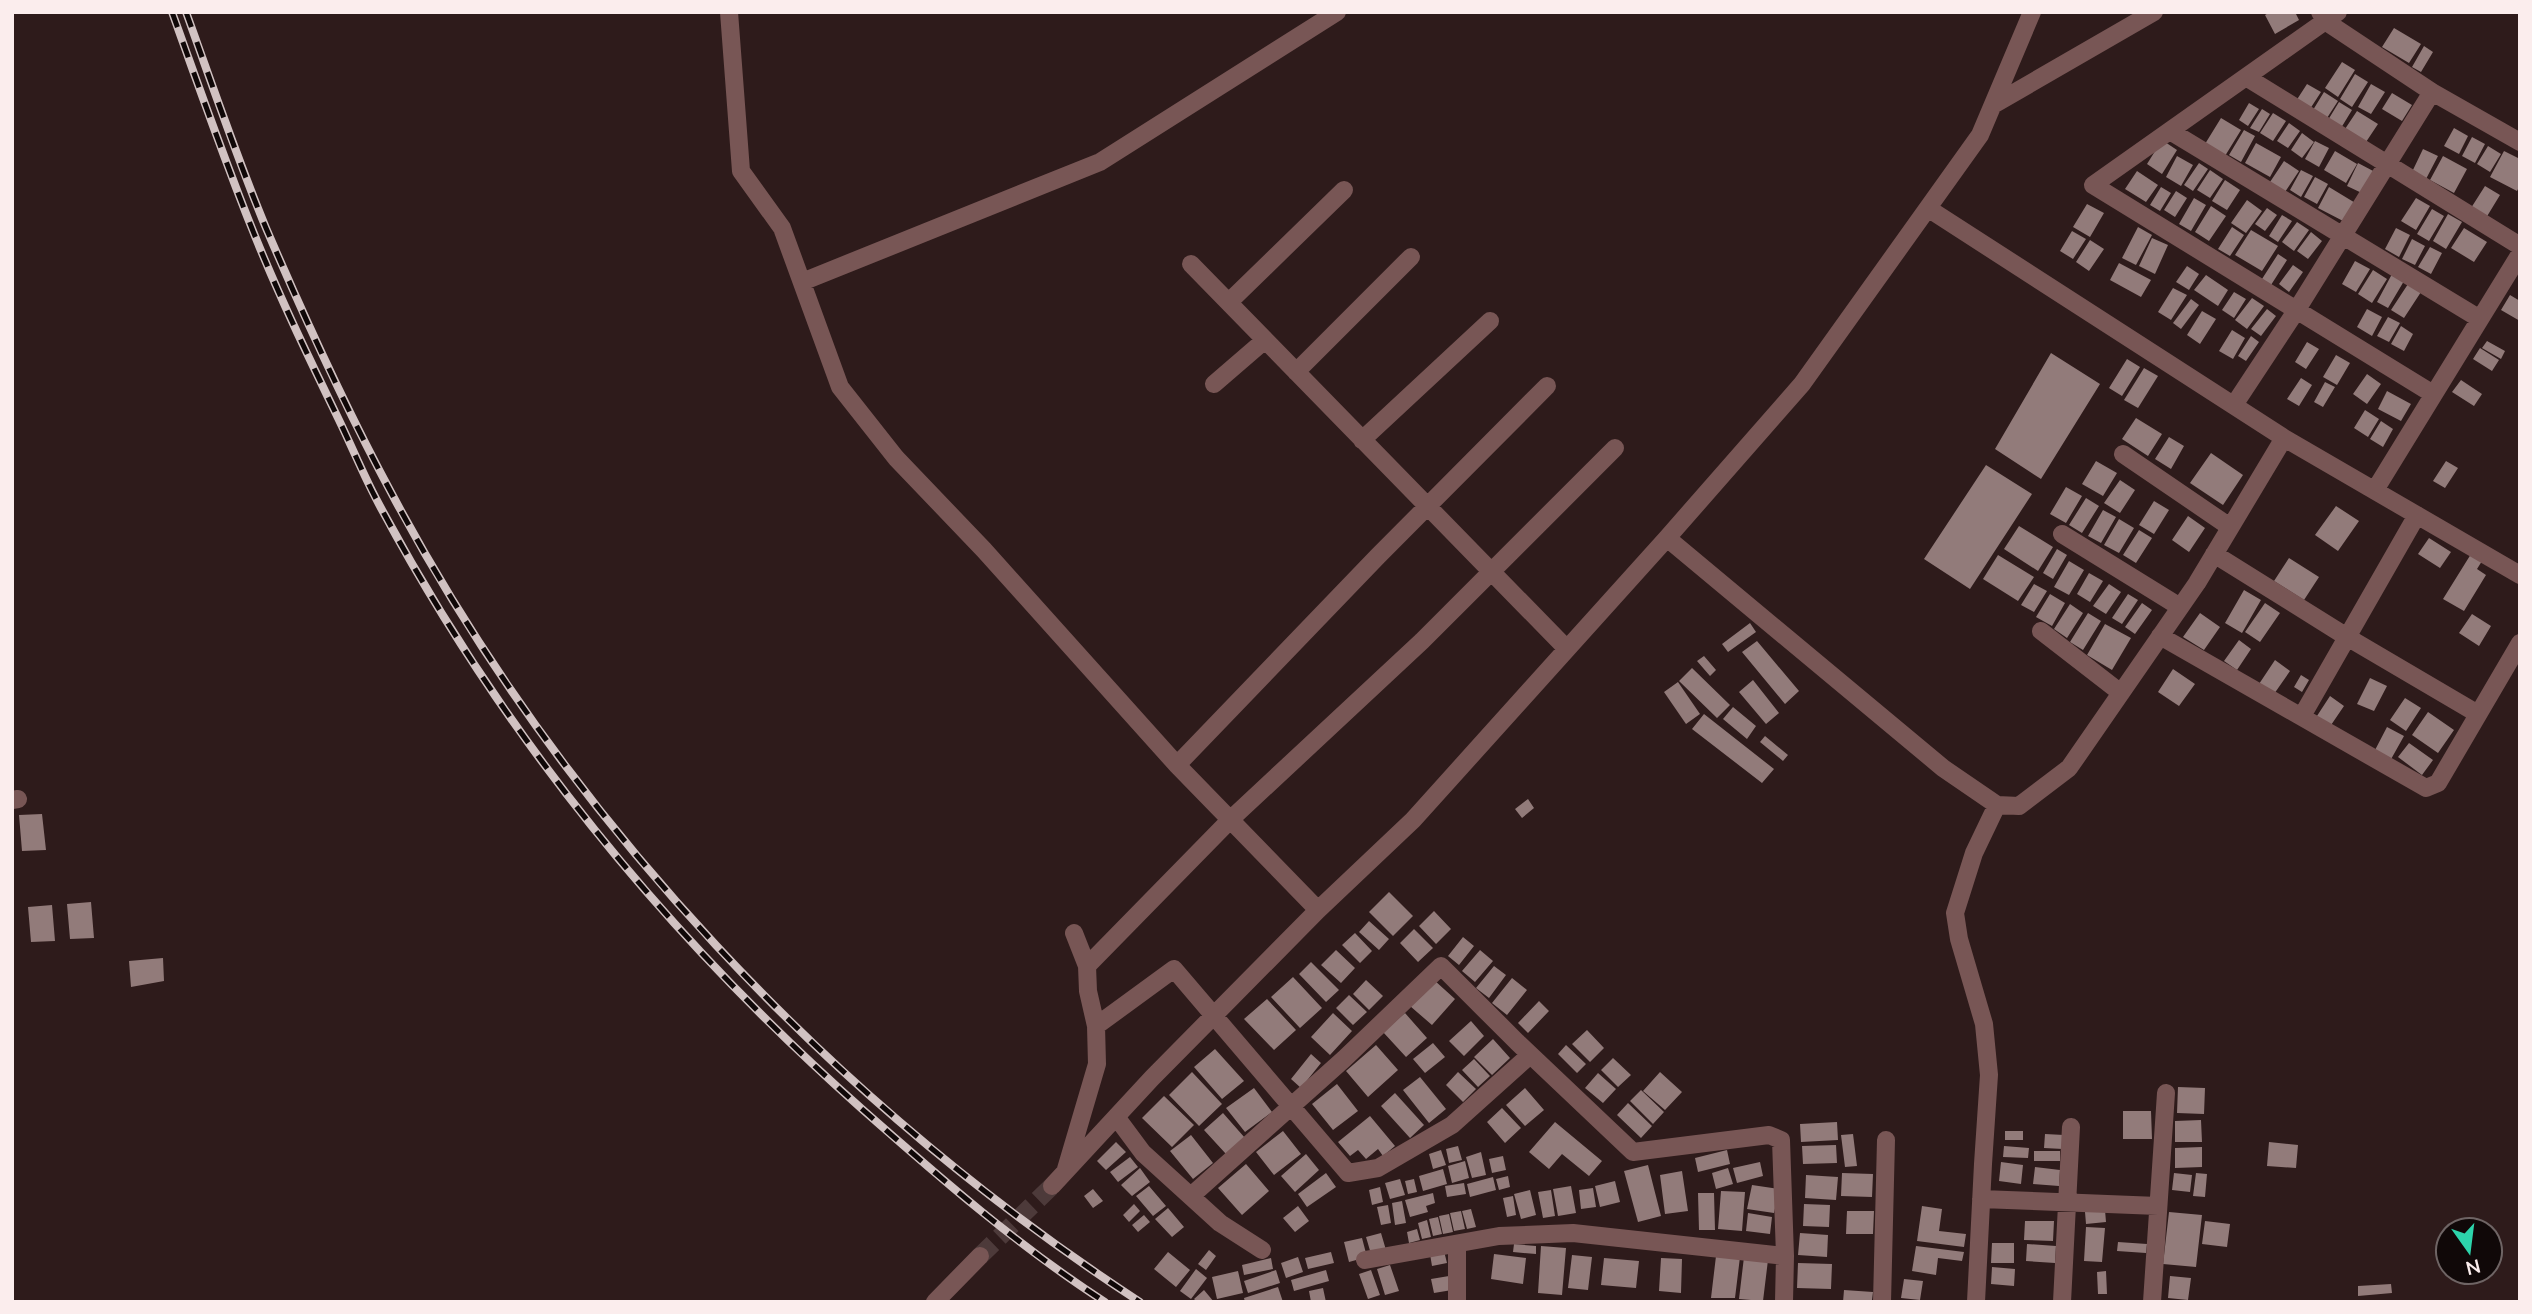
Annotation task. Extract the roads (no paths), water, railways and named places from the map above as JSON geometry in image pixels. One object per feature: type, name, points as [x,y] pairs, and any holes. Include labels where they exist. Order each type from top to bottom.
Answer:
[{"type":"street","points":[[729,12],[741,171],[782,228],[841,387],[896,458],[984,550],[1177,765],[1318,910]]},
{"type":"street","points":[[802,282],[1100,162],[1337,12]]},
{"type":"street","points":[[1052,1186],[1318,910],[1413,820],[1802,384],[1980,135],[2032,12]]},
{"type":"street","points":[[1993,105],[2154,12]]},
{"type":"street","points":[[2433,394],[2094,185],[2328,15],[2432,92],[2520,142]]},
{"type":"street","points":[[2246,77],[2520,246]]},
{"type":"street","points":[[2234,405],[2296,311],[2432,92]]},
{"type":"street","points":[[2170,131],[2480,319]]},
{"type":"street","points":[[1228,302],[1344,190]]},
{"type":"street","points":[[1928,209],[2284,438],[2520,575]]},
{"type":"street","points":[[2375,490],[2520,254]]},
{"type":"street","points":[[1296,372],[1411,257]]},
{"type":"street","points":[[1191,264],[1567,649]]},
{"type":"street","points":[[1362,440],[1490,321]]},
{"type":"street","points":[[1214,384],[1265,340]]},
{"type":"street","points":[[1177,765],[1547,386]]},
{"type":"street","points":[[1667,538],[1943,768],[1997,805],[2019,806],[2069,768],[2180,607],[2284,438]]},
{"type":"street","points":[[1087,966],[1231,819],[1422,640],[1615,448]]},
{"type":"street","points":[[2123,454],[2230,527]]},
{"type":"street","points":[[2302,716],[2417,515]]},
{"type":"street","points":[[2062,534],[2180,607]]},
{"type":"street","points":[[2214,554],[2478,714]]},
{"type":"street","points":[[2041,631],[2121,693]]},
{"type":"street","points":[[2160,636],[2426,788],[2438,783],[2520,643]]},
{"type":"street","points":[[1976,1302],[1990,1075],[1984,1024],[1959,939],[1955,913],[1974,853],[1997,805]]},
{"type":"street","points":[[1065,1173],[1097,1064],[1097,1026],[1088,990],[1087,966],[1074,933]]},
{"type":"street","points":[[1191,1196],[1291,1107],[1441,966],[1633,1152],[1769,1135],[1781,1140],[1784,1302]]},
{"type":"street","points":[[1097,1026],[1174,969],[1348,1173],[1378,1168],[1452,1125],[1530,1055]]},
{"type":"street","points":[[2152,1302],[2165,1093]]},
{"type":"street","points":[[1117,1118],[1143,1153],[1220,1223],[1262,1250]]},
{"type":"street","points":[[2062,1302],[2071,1127]]},
{"type":"street","points":[[1882,1302],[1886,1140]]},
{"type":"street","points":[[1981,1199],[2158,1206]]},
{"type":"street","points":[[1365,1260],[1499,1236],[1573,1233],[1785,1256]]},
{"type":"street","points":[[1457,1244],[1457,1302]]},
{"type":"street","points":[[935,1302],[979,1256]]},
{"type":"tunnel","points":[[980,1256],[1052,1186]]},
{"type":"railway","points":[[172,12],[261,251],[370,486],[429,593],[536,753],[595,830],[657,904],[722,975],[791,1043],[862,1109],[980,1210],[1041,1258],[1105,1302]]},
{"type":"railway","points":[[186,12],[266,228],[342,397],[393,496],[462,615],[540,730],[624,841],[716,945],[814,1045],[918,1137],[1027,1223],[1140,1302]]}]
